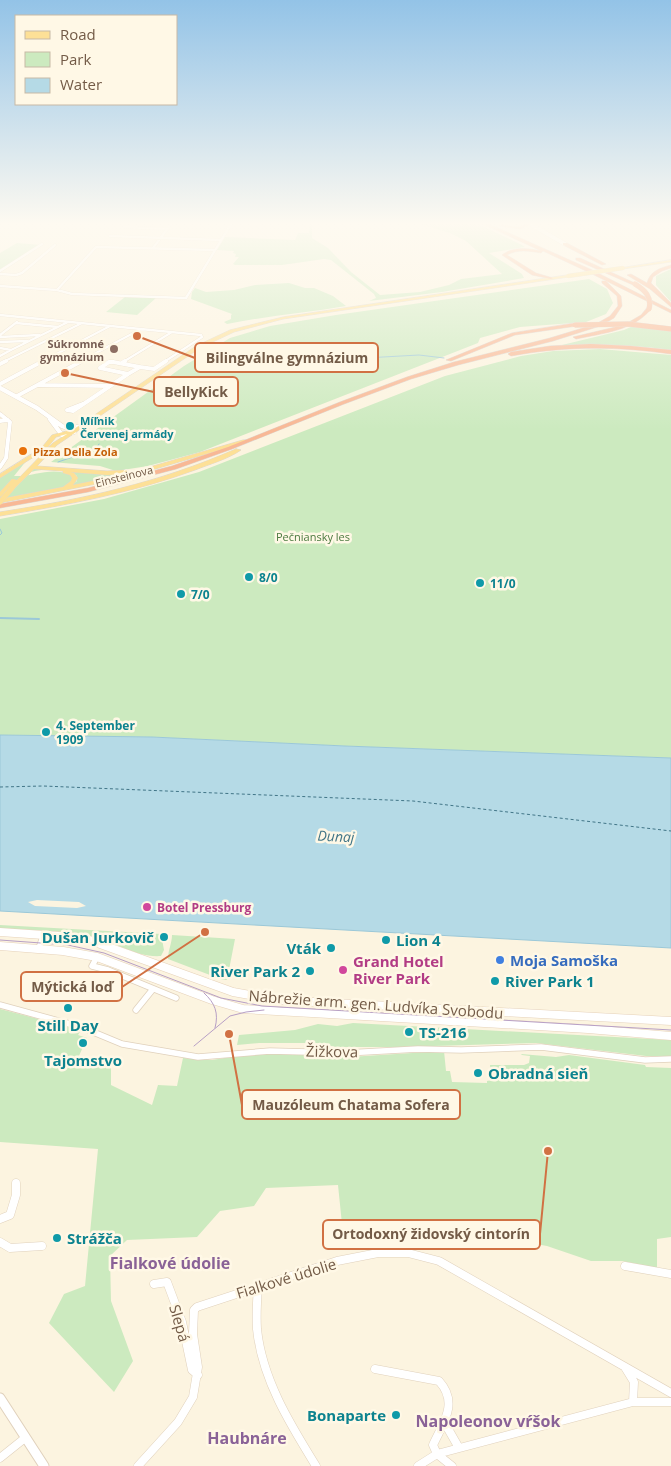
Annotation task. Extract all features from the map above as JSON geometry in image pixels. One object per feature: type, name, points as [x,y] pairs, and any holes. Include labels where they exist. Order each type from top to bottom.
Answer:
[{"type":"highway","points":[[409,378],[459,362],[579,331],[603,322],[618,311],[620,302],[616,292]]},
{"type":"highway","points":[[629,292],[671,309]]},
{"type":"highway","points":[[633,292],[656,304]]},
{"type":"highway","points":[[638,292],[671,309]]},
{"type":"highway","points":[[0,508],[115,487],[238,450],[422,379],[494,357],[618,328],[639,319],[649,310],[650,302],[644,292]]},
{"type":"highway","points":[[656,292],[671,309]]},
{"type":"highway","points":[[0,508],[136,478],[198,459],[409,378],[504,338],[533,330],[575,324],[628,324],[671,329]]},
{"type":"highway","points":[[494,357],[576,346],[626,347],[671,352]]},
{"type":"main road","points":[[25,472],[54,444],[211,340],[245,326],[294,316],[454,292]]},
{"type":"main road","points":[[0,501],[54,436],[77,429]]},
{"type":"main road","name":"Einsteinova","points":[[0,501],[152,470],[245,441]]},
{"type":"main road","points":[[0,476],[43,449]]},
{"type":"main road","name":"Einsteinova","points":[[0,514],[77,500],[146,483],[206,464],[238,450]]},
{"type":"main road","points":[[41,458],[50,467]]},
{"type":"main road","points":[[33,466],[113,473],[152,470]]},
{"type":"main road","points":[[25,472],[49,470],[64,472],[74,476],[73,482],[56,491]]},
{"type":"main road","points":[[0,495],[10,488]]},
{"type":"main road","name":"Nábrežie arm. gen. Ludvíka Svobodu","points":[[0,932],[44,934],[89,940],[245,995],[287,1000],[671,1021]]},
{"type":"main road","name":"Nábrežie arm. gen. Ludvíka Svobodu","points":[[0,946],[39,948],[97,957],[212,1000],[243,1009],[671,1036]]},
{"type":"street","points":[[56,292],[186,298],[189,292]]},
{"type":"street","points":[[0,315],[201,335],[202,337],[154,369],[109,362],[100,368],[128,374]]},
{"type":"street","points":[[0,336],[23,317]]},
{"type":"street","points":[[0,356],[68,322]]},
{"type":"street","points":[[16,323],[58,327]]},
{"type":"street","points":[[0,364],[82,323]]},
{"type":"street","points":[[0,384],[111,326]]},
{"type":"street","points":[[17,396],[142,329]]},
{"type":"street","points":[[122,363],[172,332]]},
{"type":"street","points":[[0,336],[42,335]]},
{"type":"street","points":[[0,342],[30,340]]},
{"type":"street","points":[[0,348],[11,350]]},
{"type":"street","points":[[85,403],[140,367]]},
{"type":"street","points":[[38,385],[109,386]]},
{"type":"street","points":[[1,389],[17,396],[62,426],[77,429]]},
{"type":"street","points":[[0,414],[8,420]]},
{"type":"street","points":[[48,415],[56,429],[62,434]]},
{"type":"street","points":[[0,421],[8,420]]},
{"type":"street","points":[[0,467],[6,458],[8,420]]},
{"type":"street","points":[[54,444],[62,434],[62,426]]},
{"type":"street","points":[[54,436],[56,429]]},
{"type":"street","points":[[39,948],[44,934]]},
{"type":"street","points":[[97,957],[92,966],[94,968],[108,970],[176,998]]},
{"type":"street","points":[[136,1010],[153,989]]},
{"type":"street","name":"Žižkova","points":[[0,1005],[27,1010],[44,1018],[81,1027],[122,1044],[198,1057],[270,1050],[346,1053],[418,1049],[462,1050],[541,1047],[645,1060],[671,1059]]},
{"type":"street","points":[[0,1219],[10,1215],[16,1194],[16,1183]]},
{"type":"street","points":[[0,1242],[10,1248],[42,1246]]},
{"type":"street","name":"Fialkové údolie","points":[[138,1466],[182,1418],[192,1402],[198,1375],[198,1364],[192,1335],[194,1310],[197,1307],[337,1262],[378,1253],[408,1253],[438,1261],[671,1393]]},
{"type":"street","points":[[625,1266],[671,1274]]},
{"type":"street","name":"Slepá","points":[[154,1284],[167,1282],[182,1322],[192,1370],[198,1375]]},
{"type":"street","points":[[258,1286],[257,1329],[262,1356],[273,1385],[316,1466]]},
{"type":"street","points":[[623,1365],[633,1377],[633,1402]]},
{"type":"street","points":[[376,1368],[439,1381],[449,1392],[450,1398],[433,1445],[437,1454],[452,1466]]},
{"type":"street","points":[[0,1398],[44,1466]]},
{"type":"street","points":[[418,1466],[437,1454],[633,1402],[649,1400],[671,1402]]},
{"type":"street","points":[[443,1420],[459,1448]]},
{"type":"street","points":[[0,1458],[26,1438]]},
{"type":"green space","points":[[192,292],[324,292],[333,296],[346,306],[227,324],[224,322],[231,319],[232,314],[191,299]]},
{"type":"green space","points":[[372,292],[380,295],[439,292],[369,301],[376,298]]},
{"type":"green space","points":[[495,292],[608,292],[613,303],[606,314],[586,322],[520,327],[480,338],[478,343],[200,452],[148,466],[116,471],[100,466],[51,462],[184,366],[230,338],[270,326]]},
{"type":"green space","points":[[663,292],[671,292],[671,302]]},
{"type":"green space","points":[[125,297],[156,298],[137,315],[106,312]]},
{"type":"green space","points":[[633,326],[671,330],[671,350],[617,345],[562,346],[624,330]]},
{"type":"green space","name":"Pečniansky les","points":[[600,349],[671,355],[671,758],[152,737],[0,735],[0,519],[104,499],[199,472],[445,376],[521,356],[553,351]]},
{"type":"green space","points":[[27,460],[14,476],[64,472],[71,475],[73,480],[64,487],[0,499],[0,477]]},
{"type":"green space","points":[[35,467],[130,473],[69,487],[77,481],[77,476],[67,471],[54,469],[31,472]]},
{"type":"green space","points":[[0,925],[161,934],[164,950],[161,956],[152,956],[134,952],[90,936],[56,931],[0,929]]},
{"type":"green space","points":[[172,935],[235,939],[227,980],[168,959]]},
{"type":"green space","points":[[0,1009],[81,1030],[78,1035],[87,1038],[78,1058],[111,1065],[111,1085],[152,1105],[158,1085],[177,1086],[183,1058],[212,1060],[256,1053],[349,1057],[444,1051],[446,1071],[450,1071],[452,1082],[487,1083],[487,1081],[492,1080],[490,1065],[524,1065],[529,1063],[530,1056],[521,1054],[556,1057],[569,1055],[645,1065],[646,1067],[671,1068],[671,1237],[657,1239],[657,1268],[622,1261],[591,1261],[547,1246],[434,1226],[342,1224],[338,1185],[266,1188],[254,1206],[220,1211],[197,1237],[127,1240],[110,1256],[111,1301],[133,1361],[114,1392],[49,1323],[64,1294],[85,1286],[98,1149],[0,1142]]},
{"type":"green space","points":[[353,1023],[671,1040],[671,1056],[646,1056],[536,1043],[400,1047],[336,1047],[316,1043],[237,1045],[239,1035],[295,1030],[318,1024],[337,1026]]},
{"type":"water","name":"Dunaj","points":[[0,735],[152,737],[671,758],[671,948],[0,911]]},
{"type":"pier","points":[[37,900],[79,902],[86,906],[77,908],[35,906],[28,902]]},
{"type":"waterway","points":[[329,360],[419,355],[444,358]]},
{"type":"waterway","points":[[58,462],[96,449],[99,444]]},
{"type":"waterway","points":[[0,529],[2,533],[0,535]]},
{"type":"waterway","points":[[0,618],[39,619]]},
{"type":"ferry route","points":[[0,787],[43,786],[413,801],[671,831]]},
{"type":"tram line","points":[[0,940],[68,945],[104,953],[221,998],[262,1006],[671,1030]]},
{"type":"tram line","points":[[204,993],[215,1009],[217,1018],[215,1028]]},
{"type":"tram line","points":[[194,1046],[230,1016],[264,1010]]},
{"type":"place","name":"Bilingválne gymnázium","points":[[137,336]]},
{"type":"place","name":"Súkromné gymnázium","points":[[114,349]]},
{"type":"place","name":"BellyKick","points":[[65,373]]},
{"type":"place","name":"Míľnik Červenej armády","points":[[70,426]]},
{"type":"place","name":"Pizza Della Zola","points":[[23,451]]},
{"type":"place","name":"8/0","points":[[249,577]]},
{"type":"place","name":"11/0","points":[[480,583]]},
{"type":"place","name":"7/0","points":[[181,594]]},
{"type":"place","name":"4. September 1909","points":[[46,732]]},
{"type":"place","name":"Botel Pressburg","points":[[147,907]]},
{"type":"place","name":"Mýtická loď","points":[[205,932]]},
{"type":"place","name":"Dušan Jurkovič","points":[[164,937]]},
{"type":"place","name":"Lion 4","points":[[386,940]]},
{"type":"place","name":"Vták","points":[[331,948]]},
{"type":"place","name":"Moja Samoška","points":[[500,960]]},
{"type":"place","name":"Grand Hotel River Park","points":[[343,970]]},
{"type":"place","name":"River Park 2","points":[[310,971]]},
{"type":"place","name":"River Park 1","points":[[495,981]]},
{"type":"place","name":"Still Day","points":[[68,1008]]},
{"type":"place","name":"TS-216","points":[[409,1032]]},
{"type":"place","name":"Mauzóleum Chatama Sofera","points":[[229,1034]]},
{"type":"place","name":"Tajomstvo","points":[[83,1043]]},
{"type":"place","name":"Obradná sieň","points":[[478,1073]]},
{"type":"place","name":"Ortodoxný židovský cintorín","points":[[548,1151]]},
{"type":"place","name":"Strážča","points":[[57,1238]]},
{"type":"place","name":"Bonaparte","points":[[396,1415]]},
{"type":"district","name":"Fialkové údolie","points":[[170,1263]]},
{"type":"district","name":"Napoleonov vŕšok","points":[[488,1421]]},
{"type":"district","name":"Haubnáre","points":[[247,1438]]}]
